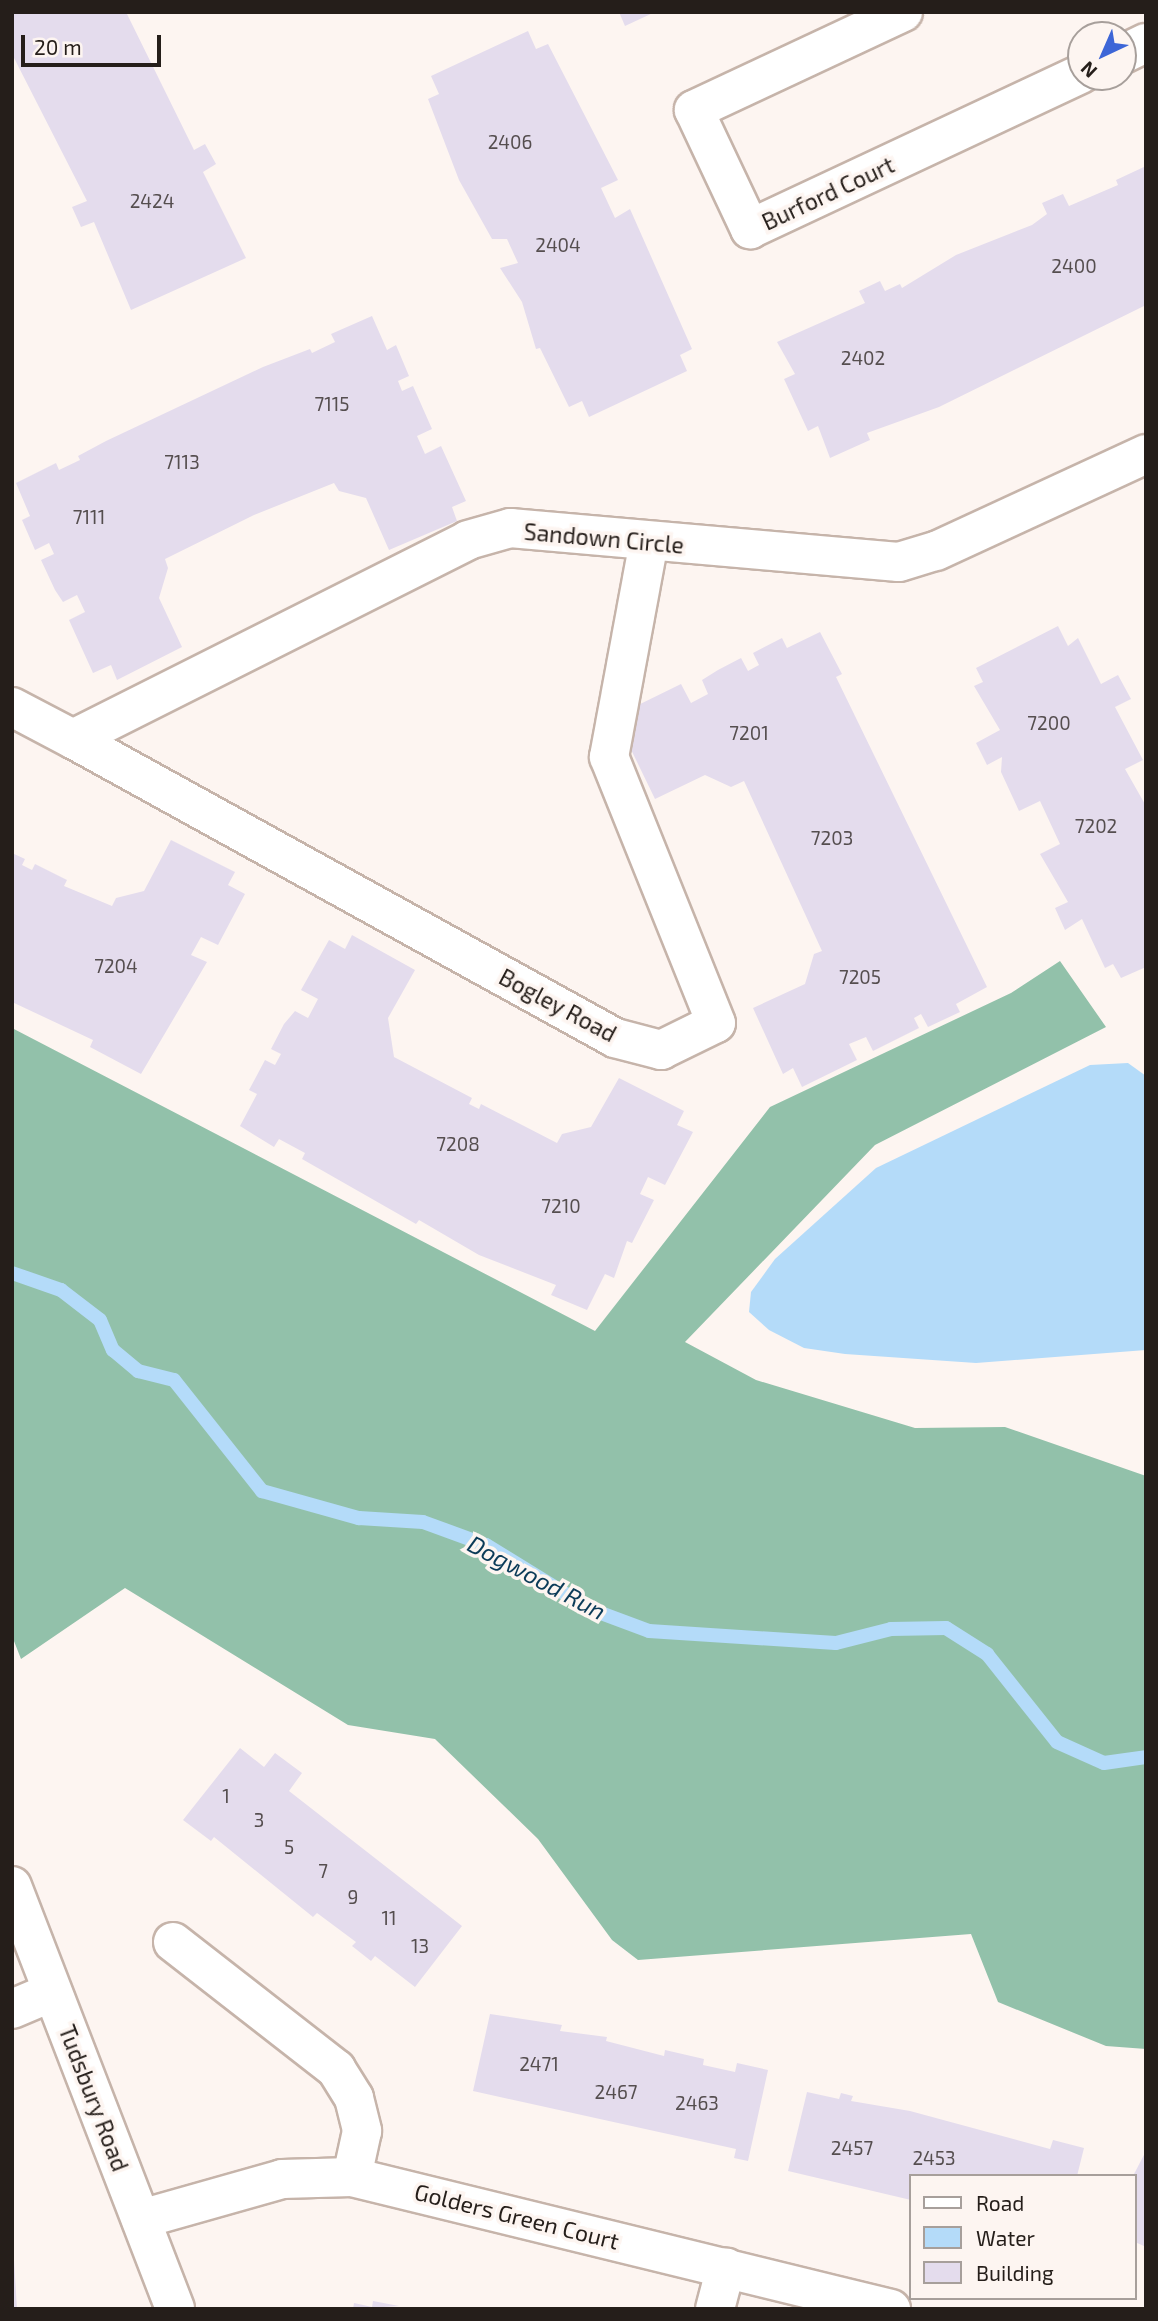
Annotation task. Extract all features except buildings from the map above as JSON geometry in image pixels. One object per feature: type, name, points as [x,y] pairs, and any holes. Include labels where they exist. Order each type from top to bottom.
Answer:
[{"type":"street","name":"Burford Court","points":[[903,12],[694,110],[750,229],[1067,81]]},
{"type":"street","name":"Sandown Circle","points":[[73,739],[468,540],[510,528],[899,562],[936,551],[1142,466]]},
{"type":"street","name":"Bogley Road","points":[[73,739],[615,1038],[661,1050],[716,1023],[610,757],[649,542]]},
{"type":"street","points":[[12,707],[73,739]]},
{"type":"street","name":"Tudsbury Road","points":[[12,1886],[175,2309]]},
{"type":"street","points":[[173,1942],[336,2069],[354,2098],[362,2131],[352,2178]]},
{"type":"street","points":[[12,2009],[52,1992]]},
{"type":"street","name":"Golders Green Court","points":[[141,2219],[282,2179],[352,2178],[891,2309]]},
{"type":"street","points":[[715,2309],[726,2267]]},
{"type":"green space","points":[[1060,961],[1106,1027],[875,1145],[685,1342],[756,1380],[915,1428],[1005,1427],[1146,1476],[1146,2049],[1106,2046],[998,2002],[971,1934],[638,1960],[612,1940],[538,1839],[435,1739],[348,1725],[125,1588],[21,1659],[12,1636],[12,1028],[595,1331],[770,1107],[1011,993]]},
{"type":"water","points":[[1128,1063],[1146,1076],[1146,1350],[976,1363],[845,1354],[804,1348],[769,1330],[749,1312],[751,1292],[775,1259],[876,1168],[1090,1065]]},
{"type":"waterway","name":"Dogwood Run","points":[[12,1273],[61,1290],[100,1320],[113,1350],[138,1371],[174,1380],[262,1491],[359,1518],[423,1522],[486,1545],[590,1609],[649,1631],[836,1643],[891,1629],[946,1628],[987,1654],[1057,1742],[1104,1763],[1146,1757]]}]
